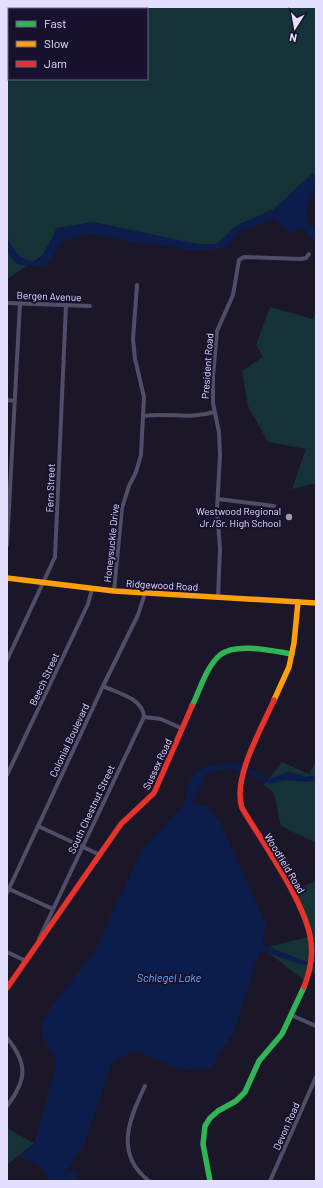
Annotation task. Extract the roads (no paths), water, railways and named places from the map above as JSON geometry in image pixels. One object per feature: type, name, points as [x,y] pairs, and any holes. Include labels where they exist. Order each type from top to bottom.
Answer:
[{"type":"street","name":"President Road","points":[[218,597],[220,549],[218,499],[220,444],[214,412],[212,387],[215,340],[220,320],[233,295],[239,260],[244,257],[301,259],[306,258],[309,254]]},
{"type":"street","name":"Honeysuckle Drive","points":[[114,591],[122,508],[139,464],[143,416],[143,388],[134,350],[138,286]]},
{"type":"street","name":"Bergen Avenue","points":[[7,303],[90,306]]},
{"type":"street","points":[[7,545],[20,303]]},
{"type":"street","name":"Fern Street","points":[[7,660],[55,557],[66,305]]},
{"type":"street","points":[[7,400],[14,401]]},
{"type":"street","points":[[143,416],[156,415],[195,417],[214,412]]},
{"type":"street","points":[[218,499],[274,506]]},
{"type":"street","name":"Ridgewood Road","points":[[7,578],[114,591],[316,604]]},
{"type":"street","name":"Beech Street","points":[[7,775],[88,604],[92,589]]},
{"type":"street","name":"Colonial Boulevard","points":[[8,891],[103,686],[138,615],[145,593]]},
{"type":"street","name":"Woodfield Road","points":[[210,1181],[202,1148],[203,1135],[207,1124],[218,1111],[232,1105],[242,1097],[261,1057],[277,1040],[291,1015],[310,968],[312,952],[310,932],[302,910],[242,808],[239,788],[243,772],[289,667],[298,602]]},
{"type":"street","name":"Sussex Road","points":[[7,988],[121,824],[154,793],[208,671],[222,653],[240,649],[292,654]]},
{"type":"street","points":[[103,686],[137,702],[142,708],[144,717],[161,719],[183,729]]},
{"type":"street","name":"South Chestnut Street","points":[[33,951],[144,717]]},
{"type":"street","points":[[38,826],[100,855]]},
{"type":"street","points":[[8,891],[53,908]]},
{"type":"street","points":[[7,952],[26,960]]},
{"type":"street","points":[[291,1015],[316,1026]]},
{"type":"street","points":[[7,1038],[20,1055],[23,1067],[17,1092],[7,1106]]},
{"type":"street","name":"Devon Road","points":[[270,1181],[316,1077]]},
{"type":"street","points":[[145,1086],[130,1120],[127,1139],[133,1162],[148,1181]]},
{"type":"water","points":[[313,173],[316,173],[316,182],[307,208],[309,227],[316,227],[316,241],[301,228],[289,233],[273,219],[239,232],[226,248],[189,251],[173,247],[124,241],[88,233],[64,241],[45,266],[22,265],[12,260],[9,255],[7,238],[19,256],[33,262],[43,255],[57,228],[93,222],[198,244],[217,244],[236,226],[274,209]]},
{"type":"water","name":"Schlegel Lake","points":[[240,763],[269,780],[288,771],[306,777],[316,775],[316,780],[308,782],[284,780],[271,784],[240,770],[225,769],[216,771],[205,775],[192,804],[207,806],[220,822],[266,924],[262,944],[304,961],[316,964],[316,967],[296,963],[260,950],[234,1031],[211,1068],[182,1070],[134,1050],[112,1062],[85,1142],[64,1175],[76,1169],[77,1181],[49,1181],[44,1170],[20,1156],[34,1144],[57,1062],[41,1035],[41,1021],[95,950],[143,848],[185,804],[187,789],[191,779],[202,768],[214,765]]},
{"type":"place","name":"Westwood Regional Jr./Sr. High School","points":[[289,517]]}]
